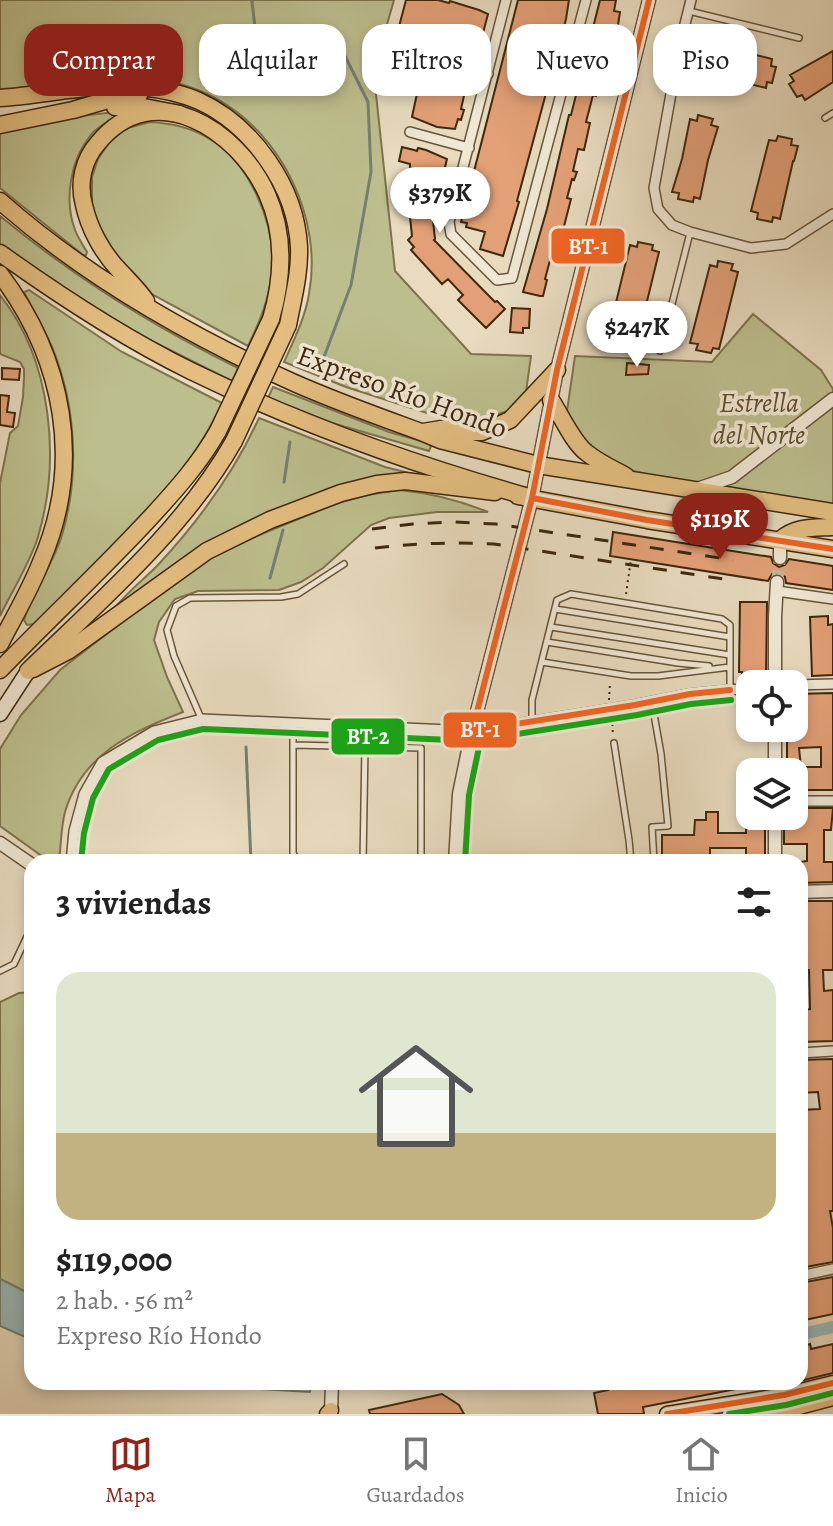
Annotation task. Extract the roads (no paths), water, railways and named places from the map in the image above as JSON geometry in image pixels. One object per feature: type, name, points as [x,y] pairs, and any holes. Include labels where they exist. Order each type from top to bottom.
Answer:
[{"type":"highway","points":[[28,671],[129,573],[210,480],[234,441],[288,325],[296,287],[299,247],[284,190],[264,155],[237,128],[212,108],[183,95]]},
{"type":"highway","points":[[0,98],[24,96]]},
{"type":"highway","points":[[0,125],[129,96]]},
{"type":"highway","points":[[0,670],[133,537],[173,493],[210,444],[271,319],[279,282],[281,255],[267,194],[234,148],[206,125],[156,108],[73,110]]},
{"type":"highway","points":[[152,309],[137,287],[116,268],[97,239],[83,204],[83,173],[88,157],[100,140],[122,122],[147,113],[180,114]]},
{"type":"highway","name":"Expreso Río Hondo","points":[[0,201],[66,253],[195,334],[290,381],[440,440],[538,465],[833,512]]},
{"type":"highway","name":"Expreso Río Hondo","points":[[0,253],[113,328],[190,371],[352,440],[459,477],[532,498],[647,520],[833,549]]},
{"type":"highway","points":[[0,274],[20,301],[49,365],[60,405],[64,467],[61,495],[45,552],[0,643]]},
{"type":"highway","points":[[421,432],[447,428],[482,432],[510,420],[557,370]]},
{"type":"highway","points":[[551,400],[574,440],[585,452],[634,481]]},
{"type":"highway","points":[[28,671],[68,651],[207,551],[270,520],[341,493],[405,481],[532,498]]},
{"type":"highway","points":[[780,540],[801,528],[833,527]]},
{"type":"highway","points":[[0,684],[55,614]]},
{"type":"main road","points":[[0,714],[28,671]]},
{"type":"main road","points":[[808,1386],[833,1383]]},
{"type":"main road","points":[[667,1414],[775,1390]]},
{"type":"main road","points":[[781,1413],[833,1398]]},
{"type":"street","points":[[482,96],[449,222],[451,234],[497,280],[512,278],[586,0]]},
{"type":"street","points":[[455,854],[459,794],[472,731],[532,498],[557,370],[649,0]]},
{"type":"street","points":[[691,0],[654,188],[658,209],[672,225],[751,248],[786,244],[833,214]]},
{"type":"street","points":[[491,60],[504,1]]},
{"type":"street","points":[[410,132],[469,148]]},
{"type":"street","points":[[692,491],[732,477],[833,399]]},
{"type":"street","points":[[780,540],[780,558]]},
{"type":"street","points":[[775,670],[777,586],[833,599]]},
{"type":"street","points":[[808,685],[833,684]]},
{"type":"street","points":[[72,854],[74,831],[84,794],[102,762],[154,731],[202,719],[472,731],[690,694],[736,689]]},
{"type":"street","points":[[808,801],[833,801]]},
{"type":"street","points":[[775,830],[775,854]]},
{"type":"street","points":[[0,843],[24,860]]},
{"type":"street","points":[[808,892],[833,891]]},
{"type":"street","points":[[808,1053],[833,1051]]},
{"type":"street","points":[[808,1274],[833,1269]]},
{"type":"street","points":[[330,1413],[331,1390]]},
{"type":"street","points":[[781,1413],[784,1390]]},
{"type":"lane","points":[[688,11],[799,38]]},
{"type":"lane","points":[[825,118],[833,113]]},
{"type":"lane","points":[[660,351],[690,232]]},
{"type":"lane","points":[[202,719],[174,656],[167,630],[176,606],[190,598],[298,594],[344,564]]},
{"type":"lane","points":[[532,722],[532,700],[557,600],[571,594],[722,619],[730,625],[730,690]]},
{"type":"lane","points":[[555,609],[730,637]]},
{"type":"lane","points":[[551,627],[730,655]]},
{"type":"lane","points":[[547,642],[678,663],[730,667]]},
{"type":"lane","points":[[542,662],[631,676],[658,676],[730,667]]},
{"type":"lane","points":[[652,701],[668,826],[652,827],[654,854]]},
{"type":"lane","points":[[293,723],[294,854]]},
{"type":"lane","points":[[614,743],[630,854]]},
{"type":"lane","points":[[293,745],[421,748],[421,854]]},
{"type":"lane","points":[[363,854],[365,746]]},
{"type":"lane","points":[[0,971],[14,964],[24,943]]},
{"type":"water","points":[[0,1279],[24,1291],[24,1336],[0,1326]]},
{"type":"waterway","points":[[253,0],[257,44],[303,58],[345,56],[368,102],[371,172],[351,285],[321,365]]},
{"type":"waterway","points":[[284,482],[290,442]]},
{"type":"waterway","points":[[270,578],[283,530]]},
{"type":"waterway","points":[[246,747],[251,854]]},
{"type":"waterway","points":[[808,1333],[833,1327]]},
{"type":"tunnel","points":[[777,582],[780,558]]},
{"type":"railway","points":[[372,529],[454,522],[496,524],[733,560]]},
{"type":"railway","points":[[375,548],[434,543],[494,544],[730,580]]},
{"type":"park label","name":"Estrella del Norte","points":[[759,419]]}]
